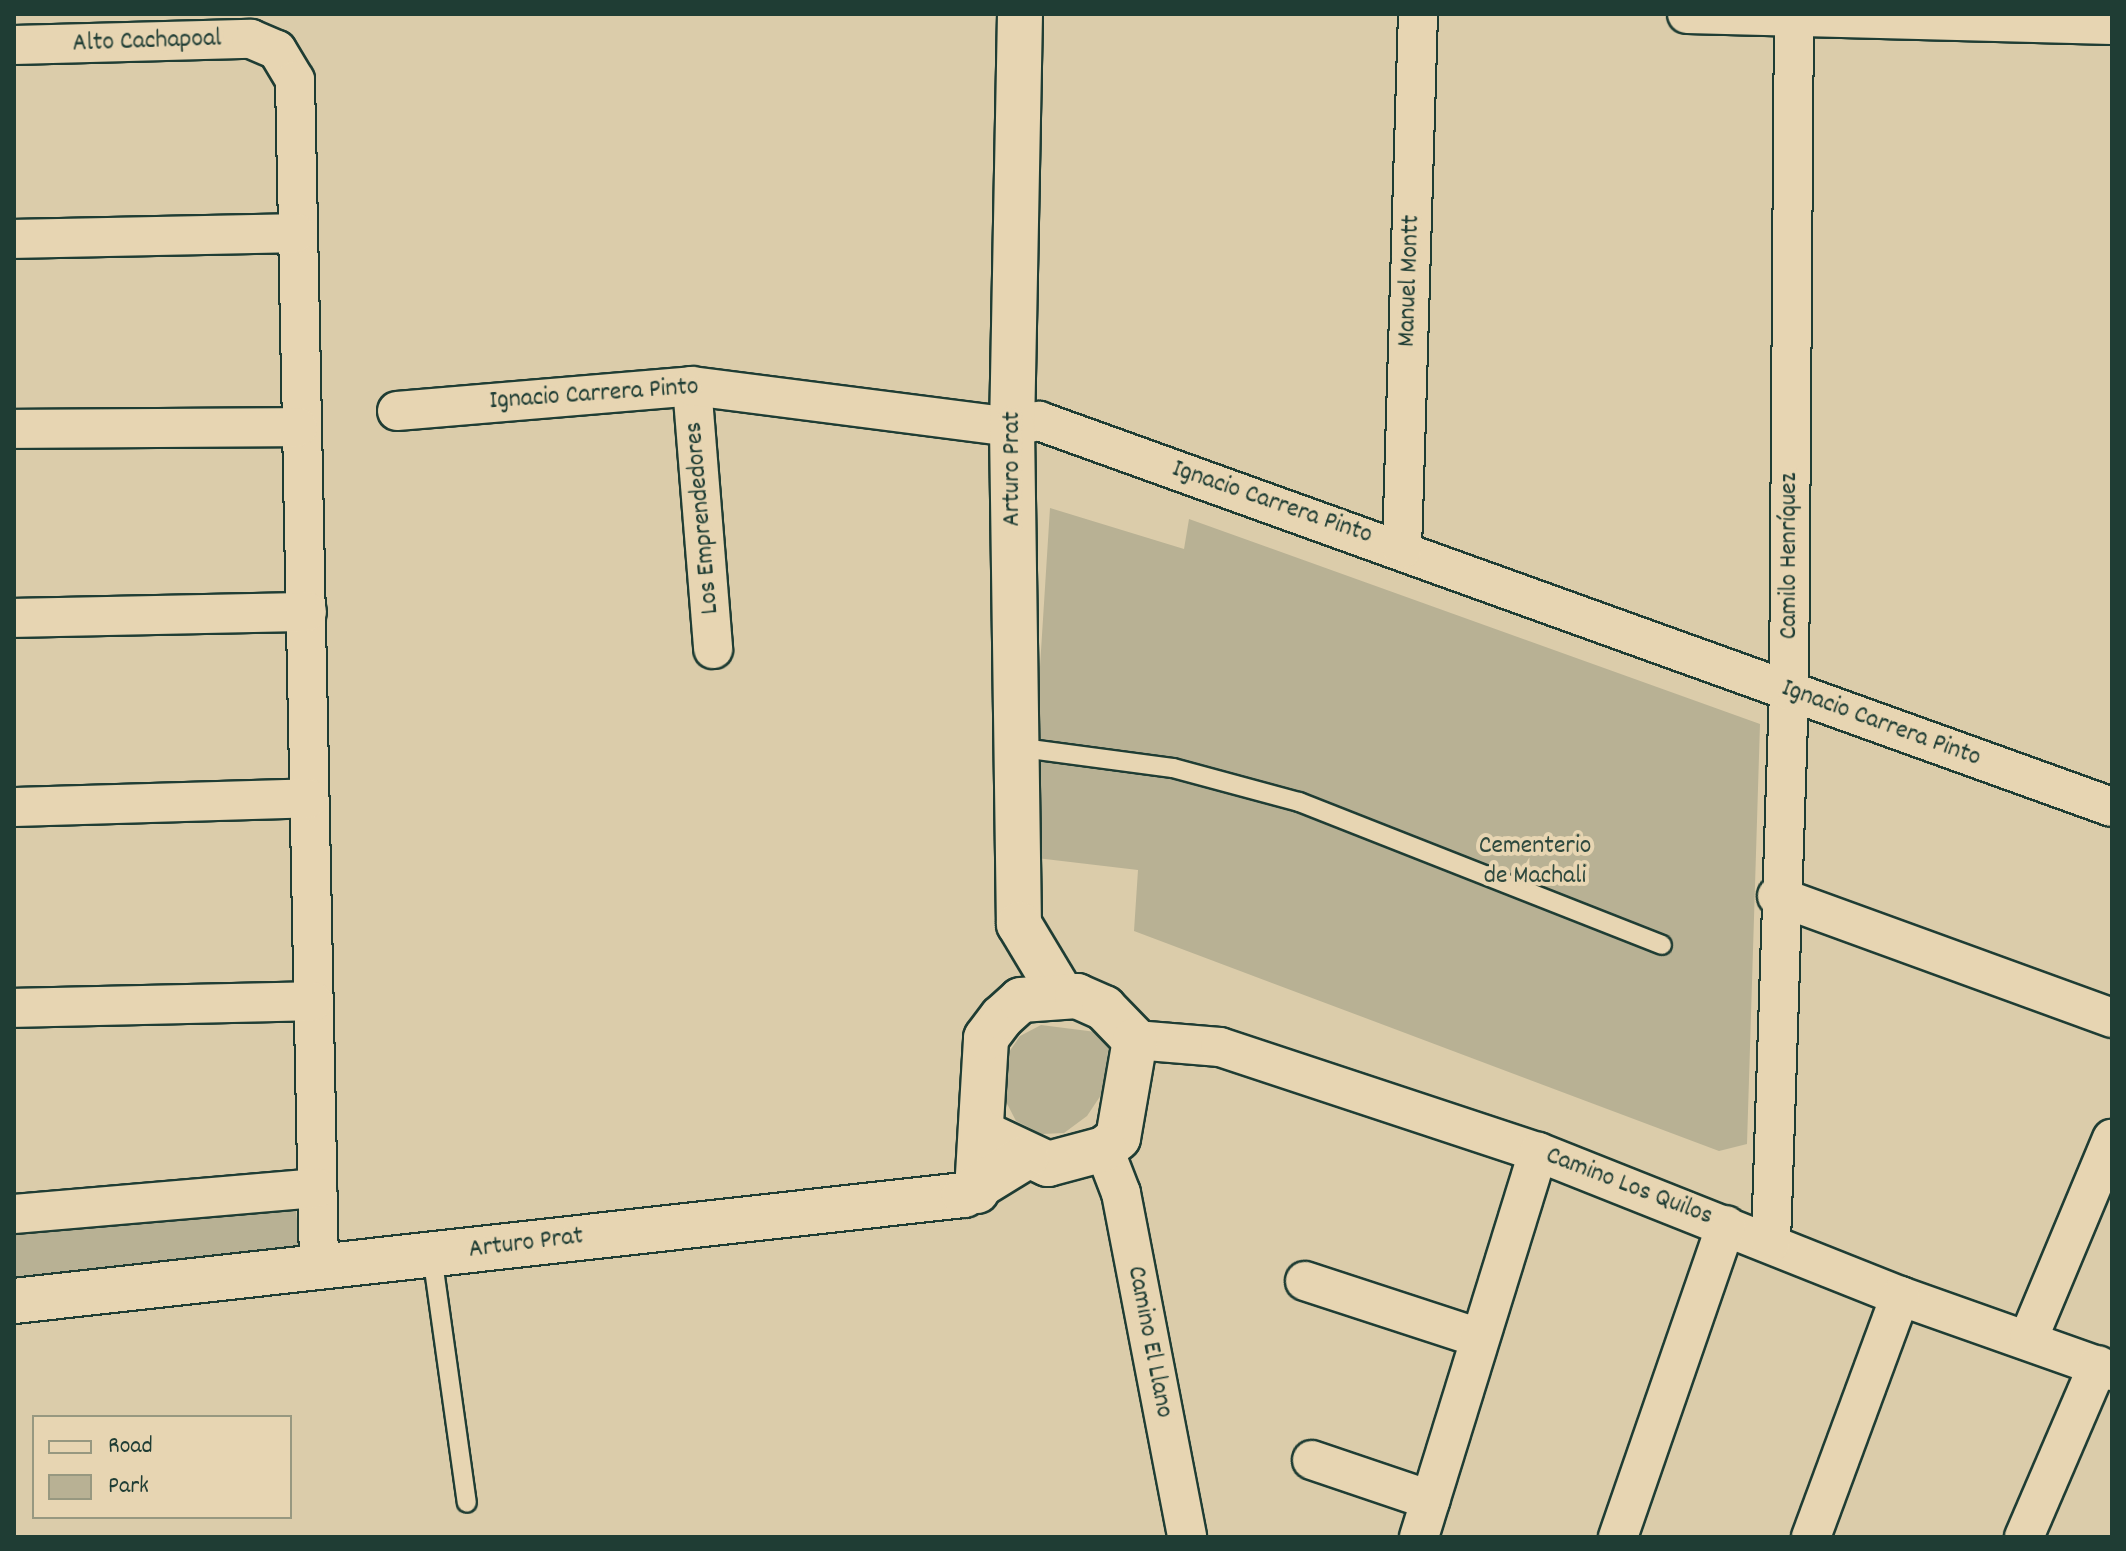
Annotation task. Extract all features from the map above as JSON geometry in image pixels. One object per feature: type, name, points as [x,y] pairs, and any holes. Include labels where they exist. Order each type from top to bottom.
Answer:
[{"type":"main road","name":"Arturo Prat","points":[[1020,14],[1012,427],[1019,924],[1061,994]]},
{"type":"main road","name":"Arturo Prat","points":[[977,1191],[986,1038],[1002,1017],[1006,948],[1019,924]]},
{"type":"main road","points":[[982,1133],[1026,1157],[1077,1161],[1104,1149],[1118,1138],[1135,1040],[1104,1008],[1061,994],[1021,1000],[1002,1017]]},
{"type":"main road","name":"Arturo Prat","points":[[14,1301],[977,1191],[1026,1157]]},
{"type":"street","name":"Manuel Montt","points":[[1402,549],[1418,14]]},
{"type":"street","points":[[1687,14],[2112,25]]},
{"type":"street","name":"Camilo Henríquez","points":[[1771,1242],[1777,896],[1789,691],[1794,16]]},
{"type":"street","name":"Alto Cachapoal","points":[[14,45],[251,39],[277,50],[295,80],[296,233]]},
{"type":"street","points":[[14,239],[296,233],[298,427],[307,612],[319,1268]]},
{"type":"street","name":"Ignacio Carrera Pinto","points":[[397,411],[692,386],[1012,427],[1039,421],[1402,549],[2112,807]]},
{"type":"street","name":"Los Emprendedores","points":[[692,386],[713,649]]},
{"type":"street","points":[[14,429],[298,427]]},
{"type":"street","points":[[14,618],[307,612]]},
{"type":"street","points":[[14,807],[309,798]]},
{"type":"street","points":[[1777,896],[2112,1018]]},
{"type":"street","points":[[14,1008],[313,1001]]},
{"type":"street","name":"Camino Los Quilos","points":[[1135,1040],[1220,1047],[1538,1152],[1771,1242],[1900,1296],[2029,1337],[2105,1368]]},
{"type":"street","points":[[2029,1337],[2112,1139]]},
{"type":"street","name":"Camino El Llano","points":[[1104,1149],[1121,1193],[1187,1537]]},
{"type":"street","points":[[1419,1537],[1538,1152]]},
{"type":"street","points":[[14,1214],[317,1188]]},
{"type":"street","points":[[1618,1537],[1726,1225]]},
{"type":"street","points":[[1305,1281],[1479,1338]]},
{"type":"street","points":[[1811,1537],[1900,1296]]},
{"type":"street","points":[[2024,1537],[2105,1368]]},
{"type":"street","points":[[1312,1460],[1430,1500]]},
{"type":"lane","points":[[1015,747],[1173,768],[1299,802],[1662,945]]},
{"type":"lane","points":[[432,1255],[467,1503]]},
{"type":"green space","name":"Cementerio de Machali","points":[[1050,508],[1184,549],[1189,519],[1760,724],[1747,1144],[1719,1151],[1134,931],[1138,870],[1028,857]]},
{"type":"green space","points":[[1041,1025],[1096,1032],[1109,1043],[1103,1092],[1087,1116],[1064,1133],[1042,1134],[1016,1121],[1001,1092],[1005,1058],[1020,1036]]},
{"type":"green space","points":[[296,1211],[301,1254],[14,1280],[14,1230]]}]
